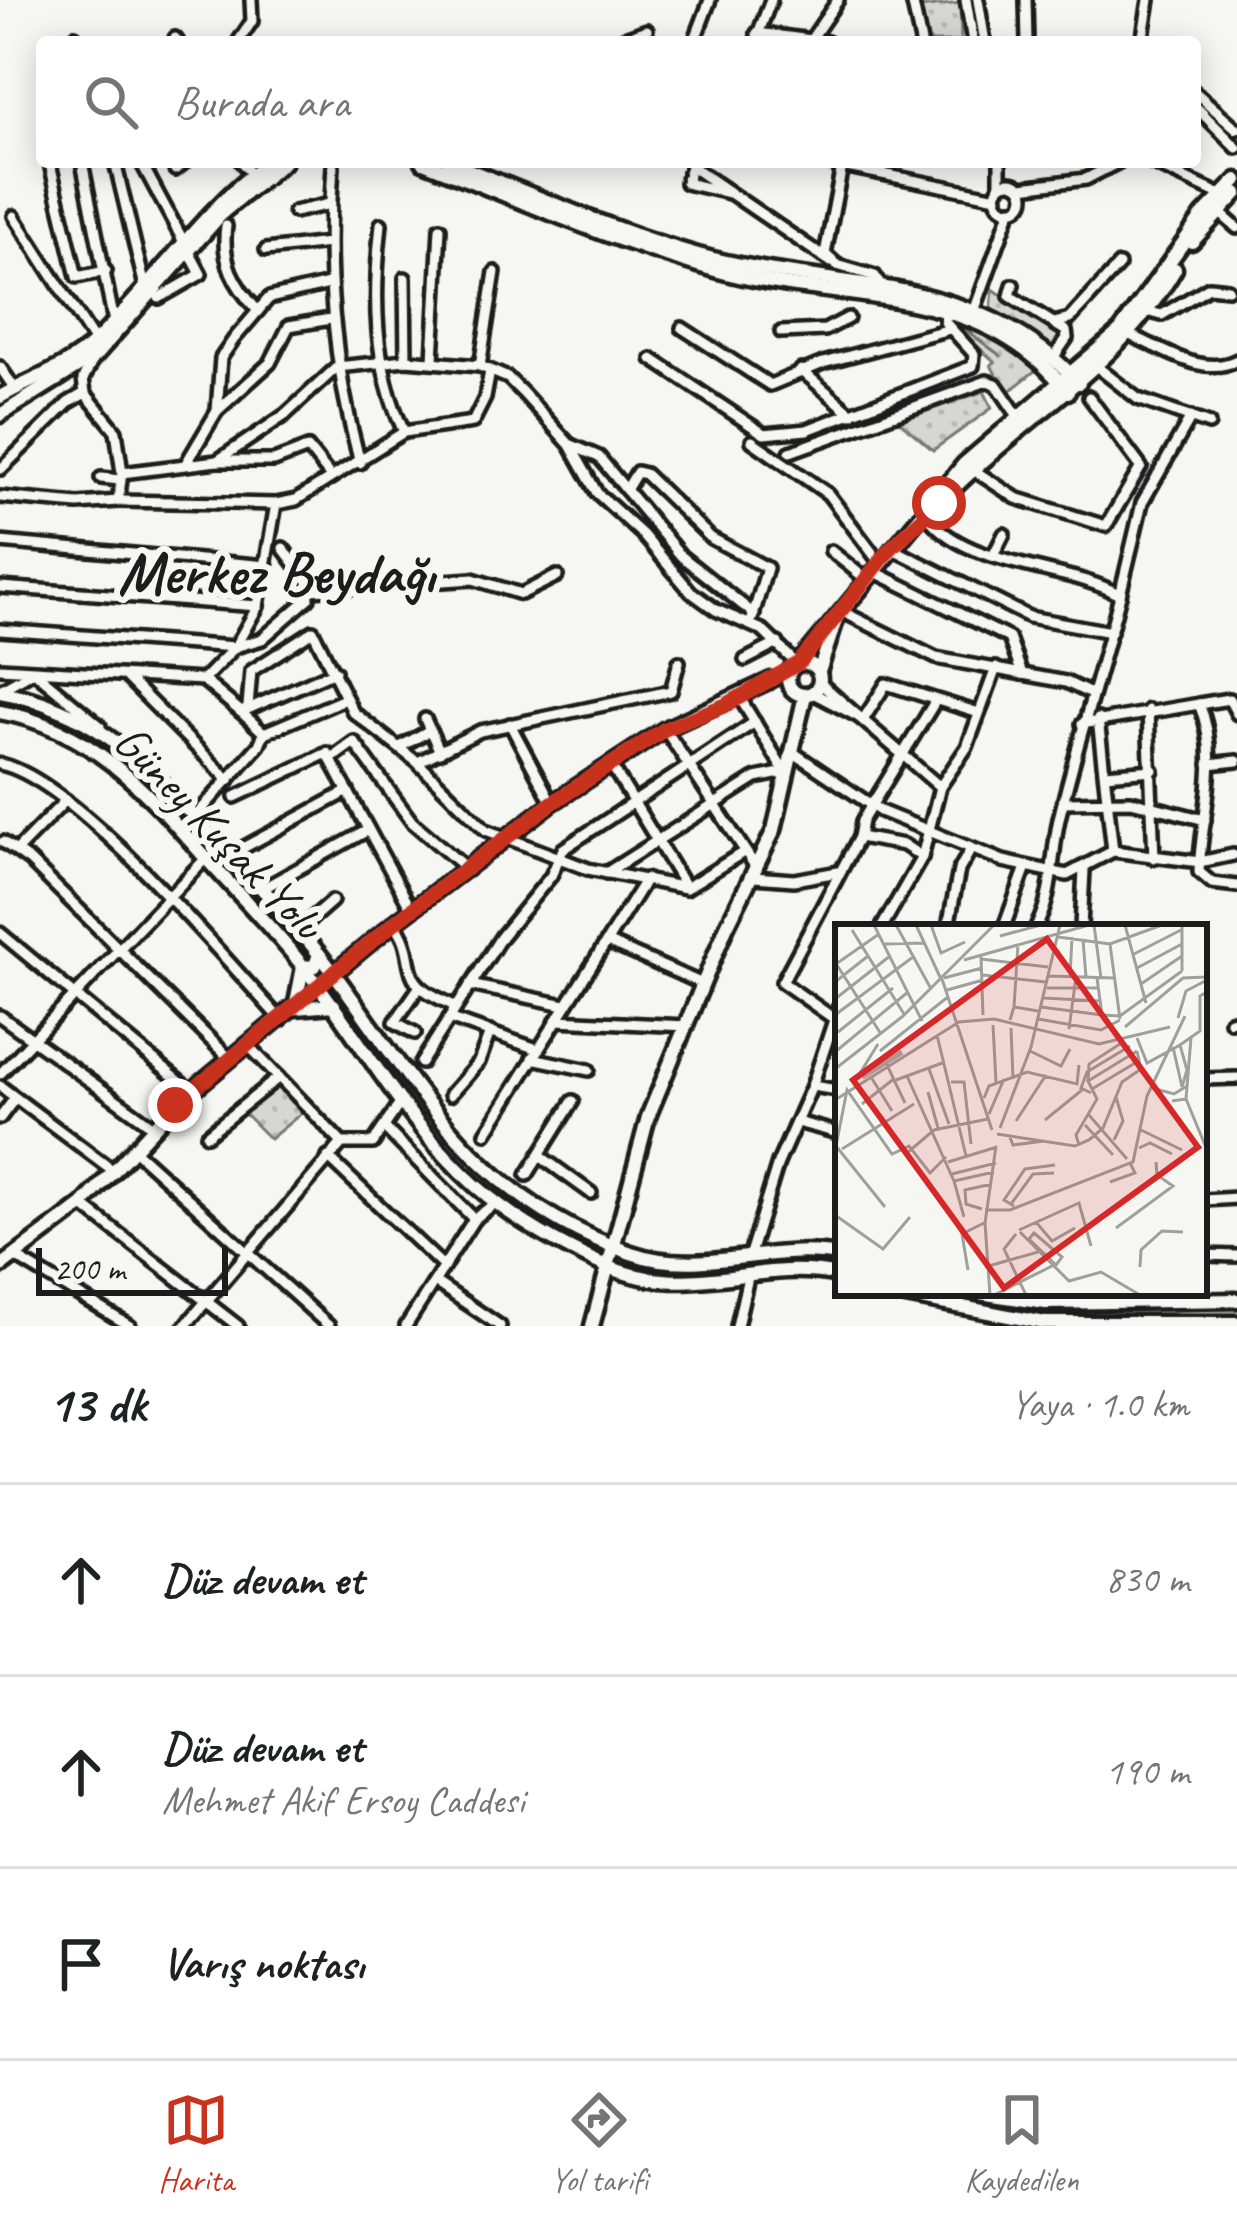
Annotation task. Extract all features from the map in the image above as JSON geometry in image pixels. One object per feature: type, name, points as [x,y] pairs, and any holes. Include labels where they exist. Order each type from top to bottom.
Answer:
[{"type":"main road","points":[[0,415],[95,349],[150,294],[184,244],[260,168]]},
{"type":"main road","points":[[184,244],[277,168]]},
{"type":"main road","points":[[438,168],[625,242],[719,271],[974,312],[1069,382]]},
{"type":"main road","points":[[464,168],[693,253],[749,268],[881,287],[974,312],[1053,358],[1069,382]]},
{"type":"main road","points":[[1069,382],[1096,366],[1125,333],[1237,180]]},
{"type":"main road","points":[[1218,204],[1237,194]]},
{"type":"main road","points":[[0,1267],[82,1205],[191,1091],[394,923],[552,803],[665,729],[740,698],[796,665],[891,548],[969,466],[1125,333]]},
{"type":"main road","points":[[0,397],[95,349]]},
{"type":"main road","points":[[592,1326],[602,1264],[648,1118],[778,817],[791,751],[839,614]]},
{"type":"main road","points":[[796,665],[812,664],[815,686]]},
{"type":"main road","points":[[789,684],[796,665]]},
{"type":"main road","points":[[771,680],[815,686]]},
{"type":"main road","name":"Güney Kuşak Yolu","points":[[0,691],[49,703],[104,729],[141,758],[319,954],[434,1115],[466,1152],[531,1202],[609,1244],[679,1263],[835,1255]]},
{"type":"main road","name":"Güney Kuşak Yolu","points":[[0,712],[59,728],[99,750],[206,858],[303,967],[400,1102],[463,1174],[497,1202],[626,1275],[673,1284],[835,1275]]},
{"type":"main road","points":[[296,1008],[303,967],[315,966],[319,954]]},
{"type":"main road","points":[[296,1008],[334,1007],[335,1000],[350,996]]},
{"type":"main road","points":[[626,1275],[623,1262],[634,1253]]},
{"type":"main road","points":[[904,1296],[1044,1325],[1237,1323]]},
{"type":"main road","points":[[1047,1298],[1237,1300]]},
{"type":"street","points":[[242,36],[252,20],[251,0]]},
{"type":"street","points":[[696,36],[710,0]]},
{"type":"street","points":[[757,36],[771,0]]},
{"type":"street","points":[[813,36],[838,0]]},
{"type":"street","points":[[912,0],[920,36]]},
{"type":"street","points":[[966,0],[978,35]]},
{"type":"street","points":[[978,0],[978,35]]},
{"type":"street","points":[[1026,0],[1027,36]]},
{"type":"street","points":[[1143,36],[1150,0]]},
{"type":"street","points":[[627,36],[651,26],[639,36]]},
{"type":"street","points":[[1201,97],[1237,129]]},
{"type":"street","points":[[1201,113],[1237,148]]},
{"type":"street","points":[[51,168],[77,277],[106,271]]},
{"type":"street","points":[[83,168],[116,327]]},
{"type":"street","points":[[117,168],[150,294],[201,274],[144,168]]},
{"type":"street","points":[[246,168],[252,174]]},
{"type":"street","points":[[333,168],[331,320],[360,463]]},
{"type":"street","points":[[831,262],[824,249],[842,168]]},
{"type":"street","points":[[854,168],[1003,195],[1095,177],[1109,168]]},
{"type":"street","points":[[902,168],[902,176]]},
{"type":"street","points":[[974,312],[1004,229],[1000,168]]},
{"type":"street","points":[[1159,168],[1218,204],[1237,228]]},
{"type":"street","points":[[1003,195],[1023,191]]},
{"type":"street","points":[[729,193],[831,262],[875,276],[881,287]]},
{"type":"street","points":[[294,212],[330,204]]},
{"type":"street","points":[[14,216],[95,349],[83,379],[85,393],[116,431],[121,477],[118,501]]},
{"type":"street","points":[[381,224],[376,320],[380,362],[404,432]]},
{"type":"street","points":[[226,226],[223,250],[230,273],[258,311]]},
{"type":"street","points":[[433,360],[440,228]]},
{"type":"street","points":[[266,250],[329,243]]},
{"type":"street","points":[[1054,323],[1070,319],[1119,265]]},
{"type":"street","points":[[0,497],[78,504],[276,504],[296,500],[404,432],[472,422],[485,398],[495,272]]},
{"type":"street","points":[[405,278],[406,360]]},
{"type":"street","points":[[217,411],[221,358],[268,298],[329,284]]},
{"type":"street","points":[[1013,285],[1010,296],[1054,323],[1067,338],[1053,358]]},
{"type":"street","points":[[1143,310],[1171,312],[1209,287],[1228,289]]},
{"type":"street","points":[[652,359],[758,433],[808,430],[974,366],[974,354],[950,329],[946,309]]},
{"type":"street","points":[[832,326],[833,311]]},
{"type":"street","points":[[781,332],[832,326],[848,317]]},
{"type":"street","points":[[185,464],[217,411],[270,363],[289,326],[331,320]]},
{"type":"street","points":[[682,328],[767,384],[801,370],[950,329]]},
{"type":"street","points":[[1125,333],[1201,364],[1222,367],[1237,360]]},
{"type":"street","points":[[217,460],[285,415],[337,367],[433,360],[485,368],[508,378],[570,445],[597,493],[642,533],[691,592],[752,619]]},
{"type":"street","points":[[1096,366],[1127,393],[1209,424]]},
{"type":"street","points":[[0,367],[15,389]]},
{"type":"street","points":[[801,370],[852,414]]},
{"type":"street","points":[[790,452],[987,381],[996,384],[1020,420]]},
{"type":"street","points":[[1,469],[68,403],[85,393]]},
{"type":"street","points":[[969,466],[1016,498],[1106,526],[1141,467],[1089,398]]},
{"type":"street","points":[[1037,924],[1048,899],[1082,724],[1111,632],[1142,503],[1191,417]]},
{"type":"street","points":[[752,441],[828,494],[873,571]]},
{"type":"street","points":[[570,445],[599,457],[681,556],[796,665]]},
{"type":"street","points":[[100,478],[217,460],[274,461],[308,448],[332,477]]},
{"type":"street","points":[[626,490],[638,472],[644,474],[711,538],[766,568],[752,619]]},
{"type":"street","points":[[203,680],[235,647],[258,606],[276,504]]},
{"type":"street","points":[[925,512],[932,524],[993,556],[1120,596]]},
{"type":"street","points":[[993,556],[1004,534]]},
{"type":"street","points":[[0,542],[267,566]]},
{"type":"street","points":[[283,548],[311,590]]},
{"type":"street","points":[[891,548],[1029,617],[1111,632]]},
{"type":"street","points":[[831,551],[1009,638],[1022,674]]},
{"type":"street","points":[[0,630],[235,647],[262,639],[311,590],[473,579],[521,594],[557,576]]},
{"type":"street","points":[[0,587],[258,606]]},
{"type":"street","points":[[839,614],[936,658],[1022,674],[1090,694]]},
{"type":"street","points":[[245,709],[250,671],[313,631],[345,699],[486,830],[558,860],[686,888],[742,853]]},
{"type":"street","points":[[745,660],[778,643]]},
{"type":"street","points":[[417,762],[480,731],[671,691],[679,662]]},
{"type":"street","points":[[0,668],[203,680],[245,709],[264,734]]},
{"type":"street","points":[[884,924],[922,857],[940,787],[968,747],[996,668]]},
{"type":"street","points":[[0,691],[34,671]]},
{"type":"street","points":[[34,671],[104,729]]},
{"type":"street","points":[[245,709],[335,671]]},
{"type":"street","points":[[126,677],[229,780]]},
{"type":"street","points":[[861,718],[886,684],[980,713]]},
{"type":"street","points":[[815,686],[907,753],[940,787]]},
{"type":"street","points":[[605,873],[756,778],[785,772],[740,698]]},
{"type":"street","points":[[195,817],[264,734],[345,699]]},
{"type":"street","points":[[1082,724],[1229,699],[1237,713]]},
{"type":"street","points":[[835,1012],[782,982],[871,806],[936,700]]},
{"type":"street","points":[[1199,704],[1207,723],[1209,764],[1202,879],[1237,886]]},
{"type":"street","points":[[1148,710],[1154,858]]},
{"type":"street","points":[[425,719],[440,752]]},
{"type":"street","points":[[1098,719],[1113,851]]},
{"type":"street","points":[[421,1063],[563,849],[755,722]]},
{"type":"street","points":[[510,724],[552,803]]},
{"type":"street","points":[[665,729],[756,873],[794,880],[838,872]]},
{"type":"street","points":[[400,747],[430,730]]},
{"type":"street","points":[[361,751],[383,733]]},
{"type":"street","points":[[332,758],[354,742],[412,821],[468,870]]},
{"type":"street","points":[[791,751],[871,806],[971,850],[1050,874],[1084,870],[1113,851],[1200,862],[1233,855]]},
{"type":"street","points":[[235,797],[327,753],[412,910]]},
{"type":"street","points":[[1209,764],[1237,761]]},
{"type":"street","points":[[0,764],[49,783],[167,896],[281,1020]]},
{"type":"street","points":[[611,765],[686,888]]},
{"type":"street","points":[[1105,774],[1153,770]]},
{"type":"street","points":[[230,855],[348,791]]},
{"type":"street","points":[[16,851],[66,800]]},
{"type":"street","points":[[1064,802],[1109,800],[1205,820]]},
{"type":"street","points":[[262,889],[368,830]]},
{"type":"street","points":[[859,837],[904,845],[922,857]]},
{"type":"street","points":[[1,843],[16,851],[119,947],[230,1059]]},
{"type":"street","points":[[949,924],[959,870],[971,850]]},
{"type":"street","points":[[0,1074],[206,858]]},
{"type":"street","points":[[1005,924],[1026,867]]},
{"type":"street","points":[[1081,924],[1084,870]]},
{"type":"street","points":[[486,1133],[646,879]]},
{"type":"street","points":[[299,930],[332,901]]},
{"type":"street","points":[[394,923],[410,948],[410,970],[420,986],[456,1007]]},
{"type":"street","points":[[0,933],[191,1091]]},
{"type":"street","points":[[609,943],[703,984]]},
{"type":"street","points":[[470,985],[565,1005]]},
{"type":"street","points":[[416,1034],[395,1022],[420,986]]},
{"type":"street","points":[[749,1257],[778,1162],[812,1086],[835,1015]]},
{"type":"street","points":[[0,1016],[154,1127]]},
{"type":"street","points":[[449,1018],[535,1054],[589,1070]]},
{"type":"street","points":[[556,1020],[687,1026]]},
{"type":"street","points":[[450,1095],[479,1062],[490,1032]]},
{"type":"street","points":[[248,1045],[342,1143]]},
{"type":"street","points":[[821,1047],[835,1046]]},
{"type":"street","points":[[207,1135],[280,1077]]},
{"type":"street","points":[[1207,1079],[1237,1078]]},
{"type":"street","points":[[0,1086],[115,1172]]},
{"type":"street","points":[[812,1086],[835,1090]]},
{"type":"street","points":[[0,1118],[15,1098]]},
{"type":"street","points":[[527,1175],[573,1101]]},
{"type":"street","points":[[185,1326],[328,1157],[342,1143],[374,1143],[400,1102]]},
{"type":"street","points":[[797,1122],[835,1132]]},
{"type":"street","points":[[385,1128],[474,1220]]},
{"type":"street","points":[[134,1150],[329,1326]]},
{"type":"street","points":[[540,1156],[591,1192]]},
{"type":"street","points":[[328,1157],[444,1267]]},
{"type":"street","points":[[1207,1200],[1237,1198]]},
{"type":"street","points":[[406,1326],[474,1220],[497,1202]]},
{"type":"street","points":[[82,1205],[238,1326]]},
{"type":"street","points":[[1207,1255],[1237,1256]]},
{"type":"street","points":[[14,1256],[130,1326]]},
{"type":"street","points":[[737,1326],[748,1277]]},
{"type":"street","points":[[435,1282],[500,1326]]},
{"type":"shaded area","points":[[960,3],[961,36],[924,36],[919,8]]},
{"type":"shaded area","points":[[993,289],[1059,334],[1052,352],[991,310]]},
{"type":"shaded area","points":[[956,317],[1040,367],[1006,394],[991,365],[995,362],[954,325]]},
{"type":"shaded area","points":[[984,391],[992,408],[933,450],[899,421]]},
{"type":"shaded area","points":[[276,1087],[304,1111],[270,1139],[243,1112]]},
{"type":"waterway","points":[[959,325],[1001,356]]},
{"type":"waterway","points":[[0,702],[47,714],[91,736],[132,766],[207,840],[307,955]]},
{"type":"waterway","points":[[349,1011],[401,1086],[455,1150],[519,1205],[599,1250]]},
{"type":"waterway","points":[[628,1263],[680,1271],[785,1261],[835,1263]]},
{"type":"waterway","points":[[948,1296],[1059,1315],[1237,1312]]},
{"type":"district","name":"Merkez Beydağı","points":[[276,572]]},
{"type":"route","points":[[175,1105],[394,923],[552,803],[665,729],[726,705],[799,663],[891,548],[939,503]]}]
